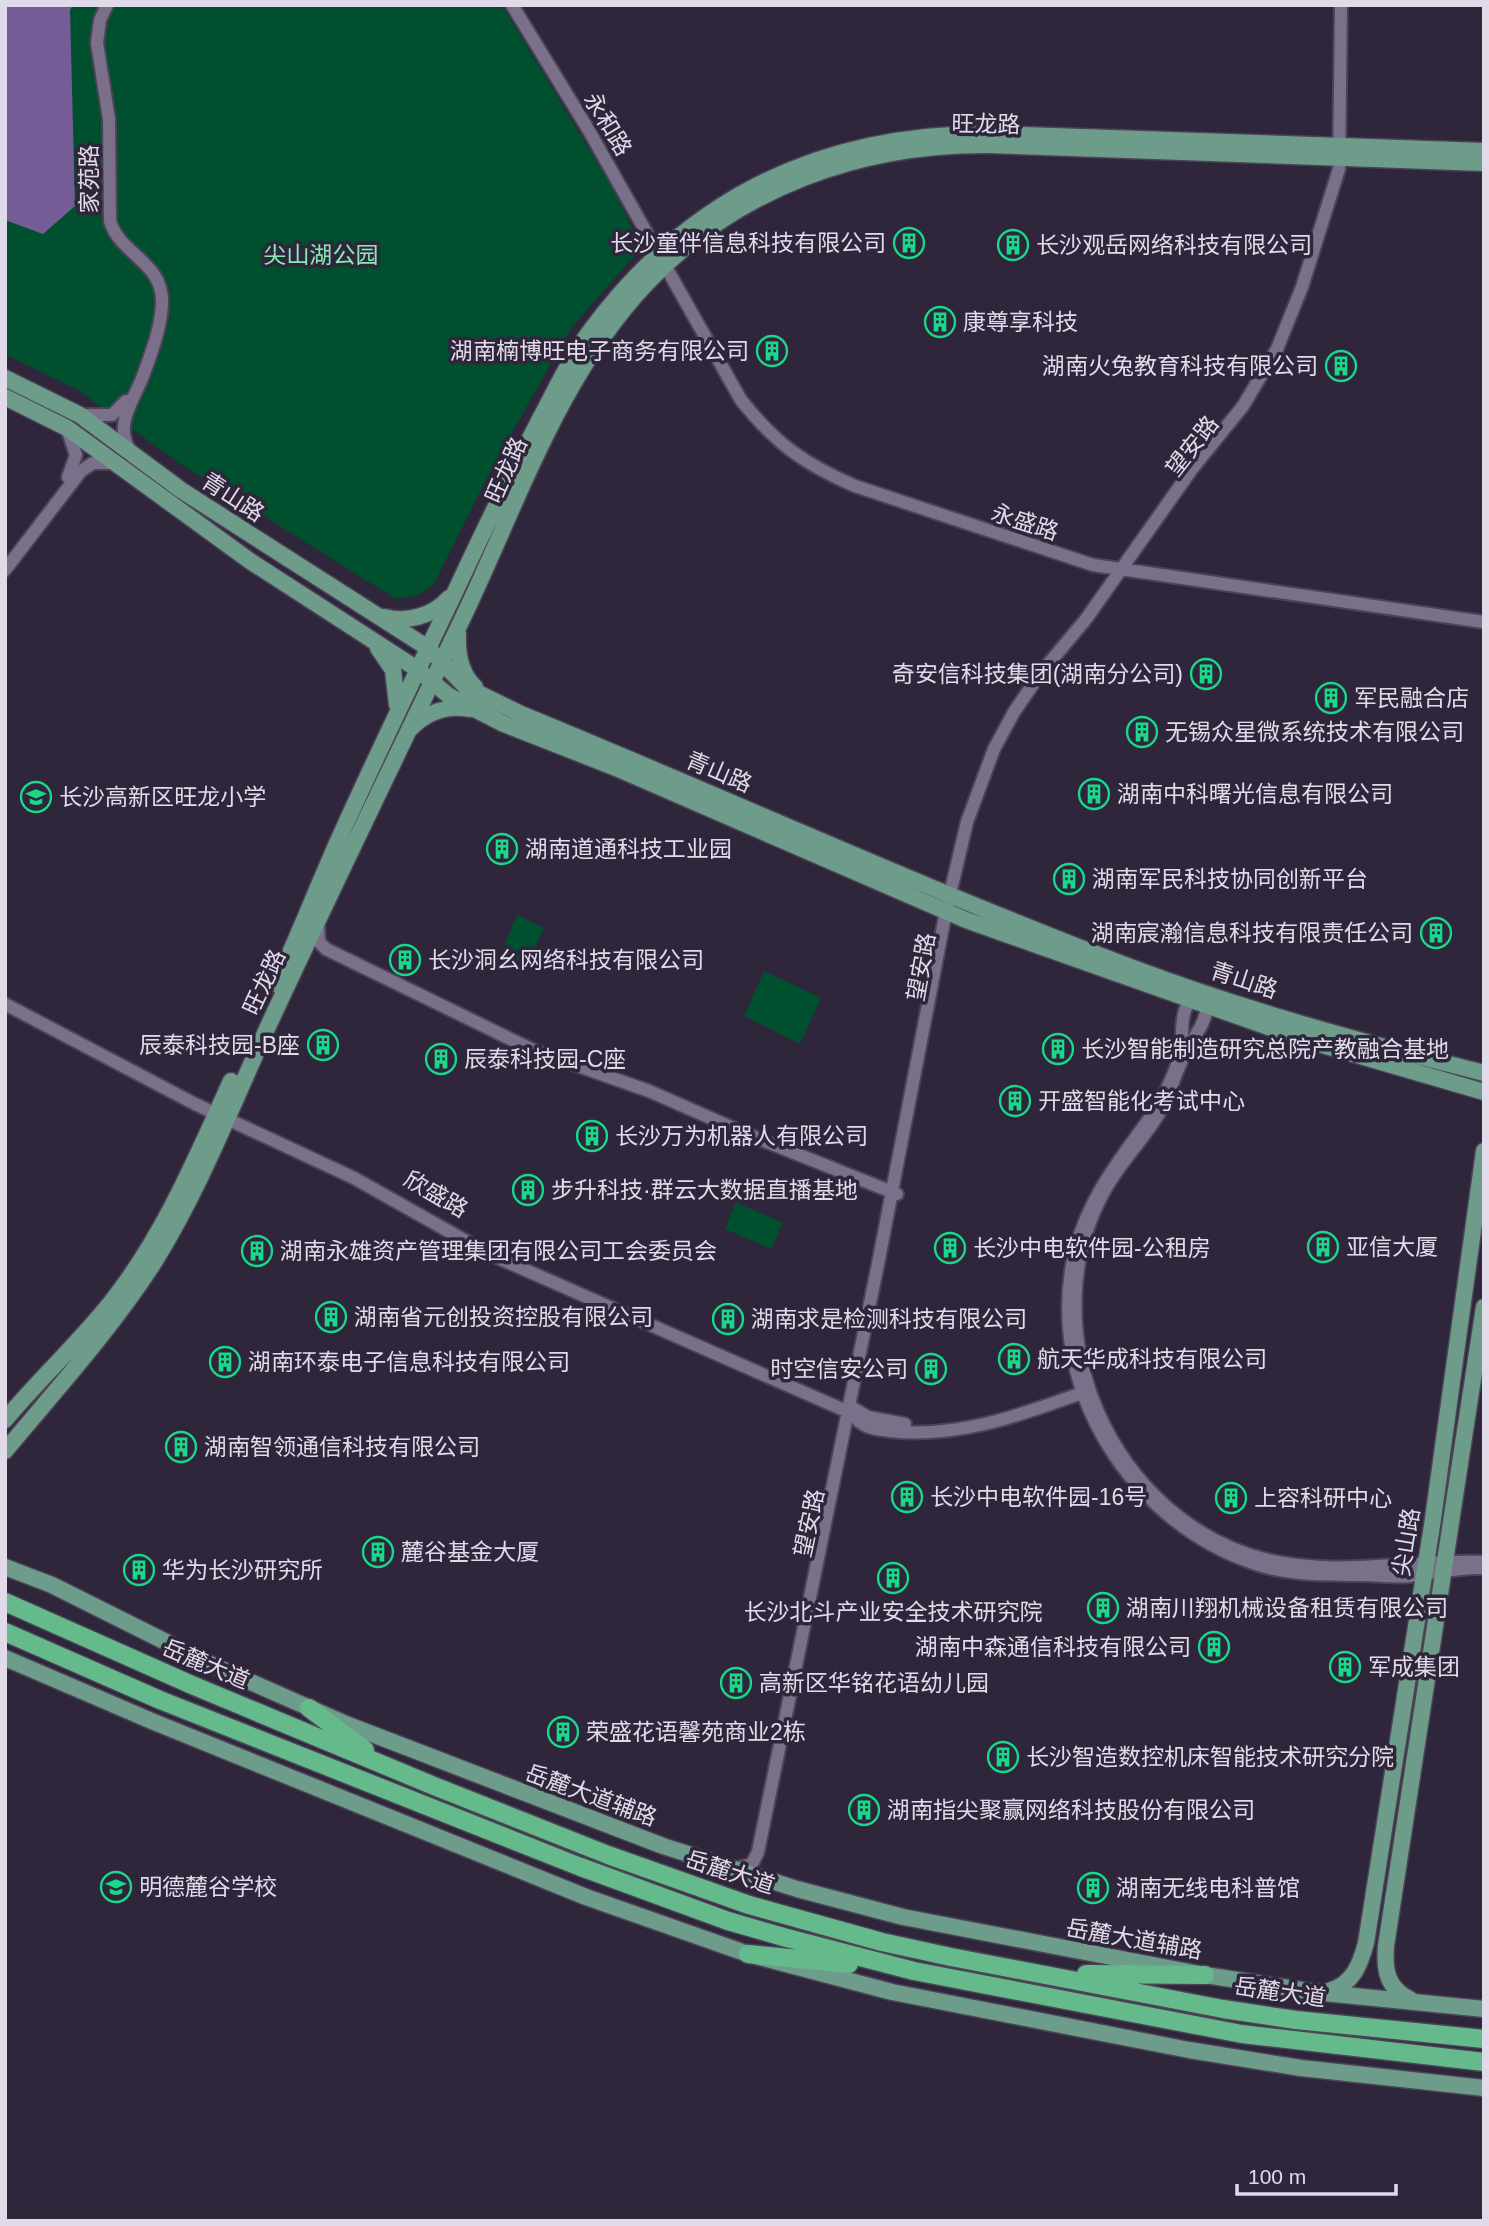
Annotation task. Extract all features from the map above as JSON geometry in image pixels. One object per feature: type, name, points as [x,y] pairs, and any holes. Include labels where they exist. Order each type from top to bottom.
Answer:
[{"type":"highway","name":"岳麓大道","points":[[5,1601],[192,1685],[698,1889],[882,1942],[1035,1973],[1296,2021],[1484,2039]]},
{"type":"highway","name":"岳麓大道","points":[[5,1632],[160,1700],[662,1898],[775,1935],[914,1971],[1242,2034],[1484,2062]]},
{"type":"highway","points":[[309,1708],[388,1766]]},
{"type":"highway","points":[[748,1954],[914,1971]]},
{"type":"highway","points":[[1035,1973],[1205,1975]]},
{"type":"main road","name":"旺龙路","points":[[5,1451],[112,1320],[153,1263],[184,1208],[391,723],[507,480],[571,360],[620,294],[664,258],[713,210],[756,184],[810,162],[904,139],[964,133],[1344,151],[1484,163]]},
{"type":"main road","name":"旺龙路","points":[[1344,151],[1484,151]]},
{"type":"main road","name":"旺龙路","points":[[5,1420],[42,1376],[99,1317],[134,1271],[166,1217],[222,1114],[300,959],[575,378],[605,331],[664,258]]},
{"type":"main road","name":"青山路","points":[[5,378],[80,415],[181,490],[428,648],[456,679],[494,701],[953,896],[1136,969],[1302,1040],[1484,1092]]},
{"type":"main road","name":"青山路","points":[[5,397],[67,428],[250,561],[476,710],[949,913],[1200,998],[1484,1073]]},
{"type":"main road","points":[[374,614],[401,620],[413,619],[438,608],[455,591]]},
{"type":"main road","points":[[460,625],[458,655],[464,675],[494,701]]},
{"type":"main road","points":[[364,634],[393,670],[398,695],[391,723]]},
{"type":"main road","points":[[404,739],[412,727],[433,713],[457,708],[476,710]]},
{"type":"main road","name":"尖山路","points":[[1314,1992],[1326,1992],[1345,1984],[1362,1961],[1366,1943],[1424,1569],[1484,1151]]},
{"type":"main road","name":"尖山路","points":[[1413,2001],[1394,1989],[1387,1976],[1385,1958],[1484,1307]]},
{"type":"main road","name":"岳麓大道辅路","points":[[5,1567],[64,1590],[202,1660],[309,1708],[502,1786],[778,1884],[903,1917],[1205,1975],[1314,1992],[1484,2009]]},
{"type":"main road","points":[[5,1658],[154,1723],[586,1897],[748,1954],[892,1992],[1189,2050],[1301,2068],[1484,2088]]},
{"type":"street","name":"家苑路","points":[[80,415],[112,415],[124,405],[139,376],[156,309],[153,284],[146,271],[113,240],[104,221],[106,119],[92,43],[96,19],[105,5]]},
{"type":"street","name":"家苑路","points":[[105,5],[97,30],[97,43],[109,118],[110,221],[116,236],[150,268],[162,295],[159,324],[142,377],[124,419],[123,434],[132,454]]},
{"type":"street","name":"永和路","points":[[512,5],[664,258]]},
{"type":"street","name":"永和路","points":[[519,5],[599,138],[664,258]]},
{"type":"street","name":"望安路","points":[[778,1884],[764,1867],[764,1851],[949,913],[984,786],[1000,751],[1044,678],[1126,568],[1192,469],[1243,406],[1277,349],[1302,287],[1344,151],[1341,5]]},
{"type":"street","name":"永盛路","points":[[664,258],[741,400],[764,429],[788,452],[817,470],[855,486],[1048,552],[1126,568],[1484,622]]},
{"type":"street","points":[[5,561],[74,470],[75,447],[67,428]]},
{"type":"street","points":[[5,570],[81,471],[93,463],[113,463]]},
{"type":"street","name":"永盛路","points":[[1126,568],[1484,616]]},
{"type":"street","points":[[319,919],[319,942],[326,949],[486,1028],[533,1050],[649,1091],[895,1195]]},
{"type":"street","points":[[300,959],[311,951],[324,952],[532,1054],[648,1094],[746,1138],[895,1195]]},
{"type":"street","points":[[1200,998],[1182,1026],[1181,1052],[1164,1092],[1102,1185],[1075,1249],[1069,1288],[1069,1317],[1084,1388],[1108,1435],[1132,1468],[1167,1506],[1207,1535],[1264,1559],[1295,1566],[1484,1568]]},
{"type":"street","points":[[1084,1388],[1075,1317],[1077,1271],[1085,1238],[1107,1187],[1161,1110],[1200,998]]},
{"type":"street","name":"欣盛路","points":[[5,999],[222,1114]]},
{"type":"street","name":"欣盛路","points":[[5,1004],[354,1178],[489,1254],[851,1410],[866,1426],[902,1432],[944,1433],[1002,1419],[1084,1388]]},
{"type":"street","name":"望安路","points":[[731,1869],[748,1867],[756,1858],[851,1410]]},
{"type":"street","points":[[1443,1568],[1484,1562]]},
{"type":"green space","name":"尖山湖公园","points":[[5,5],[502,5],[612,187],[639,242],[636,254],[572,327],[493,466],[430,588],[407,598],[396,599],[179,463],[78,390],[5,354]]},
{"type":"green space","points":[[517,914],[544,928],[526,968],[500,958]]},
{"type":"green space","points":[[764,971],[821,998],[800,1044],[744,1016]]},
{"type":"green space","points":[[736,1202],[783,1223],[771,1249],[725,1229]]},
{"type":"shaded area","points":[[5,5],[73,5],[70,10],[75,206],[43,234],[5,220]]},
{"type":"place","name":"长沙童伴信息科技有限公司","points":[[909,243]]},
{"type":"place","name":"长沙观岳网络科技有限公司","points":[[1013,245]]},
{"type":"place","name":"康尊享科技","points":[[940,322]]},
{"type":"place","name":"湖南楠博旺电子商务有限公司","points":[[772,351]]},
{"type":"place","name":"湖南火兔教育科技有限公司","points":[[1341,366]]},
{"type":"place","name":"奇安信科技集团(湖南分公司)","points":[[1206,674]]},
{"type":"place","name":"军民融合店","points":[[1331,698]]},
{"type":"place","name":"无锡众星微系统技术有限公司","points":[[1142,732]]},
{"type":"place","name":"湖南中科曙光信息有限公司","points":[[1094,794]]},
{"type":"place","name":"长沙高新区旺龙小学","points":[[36,797]]},
{"type":"place","name":"湖南道通科技工业园","points":[[502,849]]},
{"type":"place","name":"湖南军民科技协同创新平台","points":[[1069,879]]},
{"type":"place","name":"湖南宸瀚信息科技有限责任公司","points":[[1436,933]]},
{"type":"place","name":"长沙洞幺网络科技有限公司","points":[[405,960]]},
{"type":"place","name":"辰泰科技园-B座","points":[[323,1045]]},
{"type":"place","name":"长沙智能制造研究总院产教融合基地","points":[[1058,1049]]},
{"type":"place","name":"辰泰科技园-C座","points":[[441,1059]]},
{"type":"place","name":"开盛智能化考试中心","points":[[1015,1101]]},
{"type":"place","name":"长沙万为机器人有限公司","points":[[592,1136]]},
{"type":"place","name":"步升科技·群云大数据直播基地","points":[[528,1190]]},
{"type":"place","name":"亚信大厦","points":[[1323,1247]]},
{"type":"place","name":"长沙中电软件园-公租房","points":[[950,1248]]},
{"type":"place","name":"湖南永雄资产管理集团有限公司工会委员会","points":[[257,1251]]},
{"type":"place","name":"湖南省元创投资控股有限公司","points":[[331,1317]]},
{"type":"place","name":"湖南求是检测科技有限公司","points":[[728,1319]]},
{"type":"place","name":"航天华成科技有限公司","points":[[1014,1359]]},
{"type":"place","name":"湖南环泰电子信息科技有限公司","points":[[225,1362]]},
{"type":"place","name":"时空信安公司","points":[[931,1369]]},
{"type":"place","name":"湖南智领通信科技有限公司","points":[[181,1447]]},
{"type":"place","name":"长沙中电软件园-16号","points":[[907,1497]]},
{"type":"place","name":"上容科研中心","points":[[1231,1498]]},
{"type":"place","name":"麓谷基金大厦","points":[[378,1552]]},
{"type":"place","name":"华为长沙研究所","points":[[139,1570]]},
{"type":"place","name":"长沙北斗产业安全技术研究院","points":[[893,1578]]},
{"type":"place","name":"湖南川翔机械设备租赁有限公司","points":[[1103,1608]]},
{"type":"place","name":"湖南中森通信科技有限公司","points":[[1214,1647]]},
{"type":"place","name":"军成集团","points":[[1345,1667]]},
{"type":"place","name":"高新区华铭花语幼儿园","points":[[736,1683]]},
{"type":"place","name":"荣盛花语馨苑商业2栋","points":[[563,1732]]},
{"type":"place","name":"长沙智造数控机床智能技术研究分院","points":[[1003,1757]]},
{"type":"place","name":"湖南指尖聚赢网络科技股份有限公司","points":[[864,1810]]},
{"type":"place","name":"明德麓谷学校","points":[[116,1887]]},
{"type":"place","name":"湖南无线电科普馆","points":[[1093,1888]]}]
